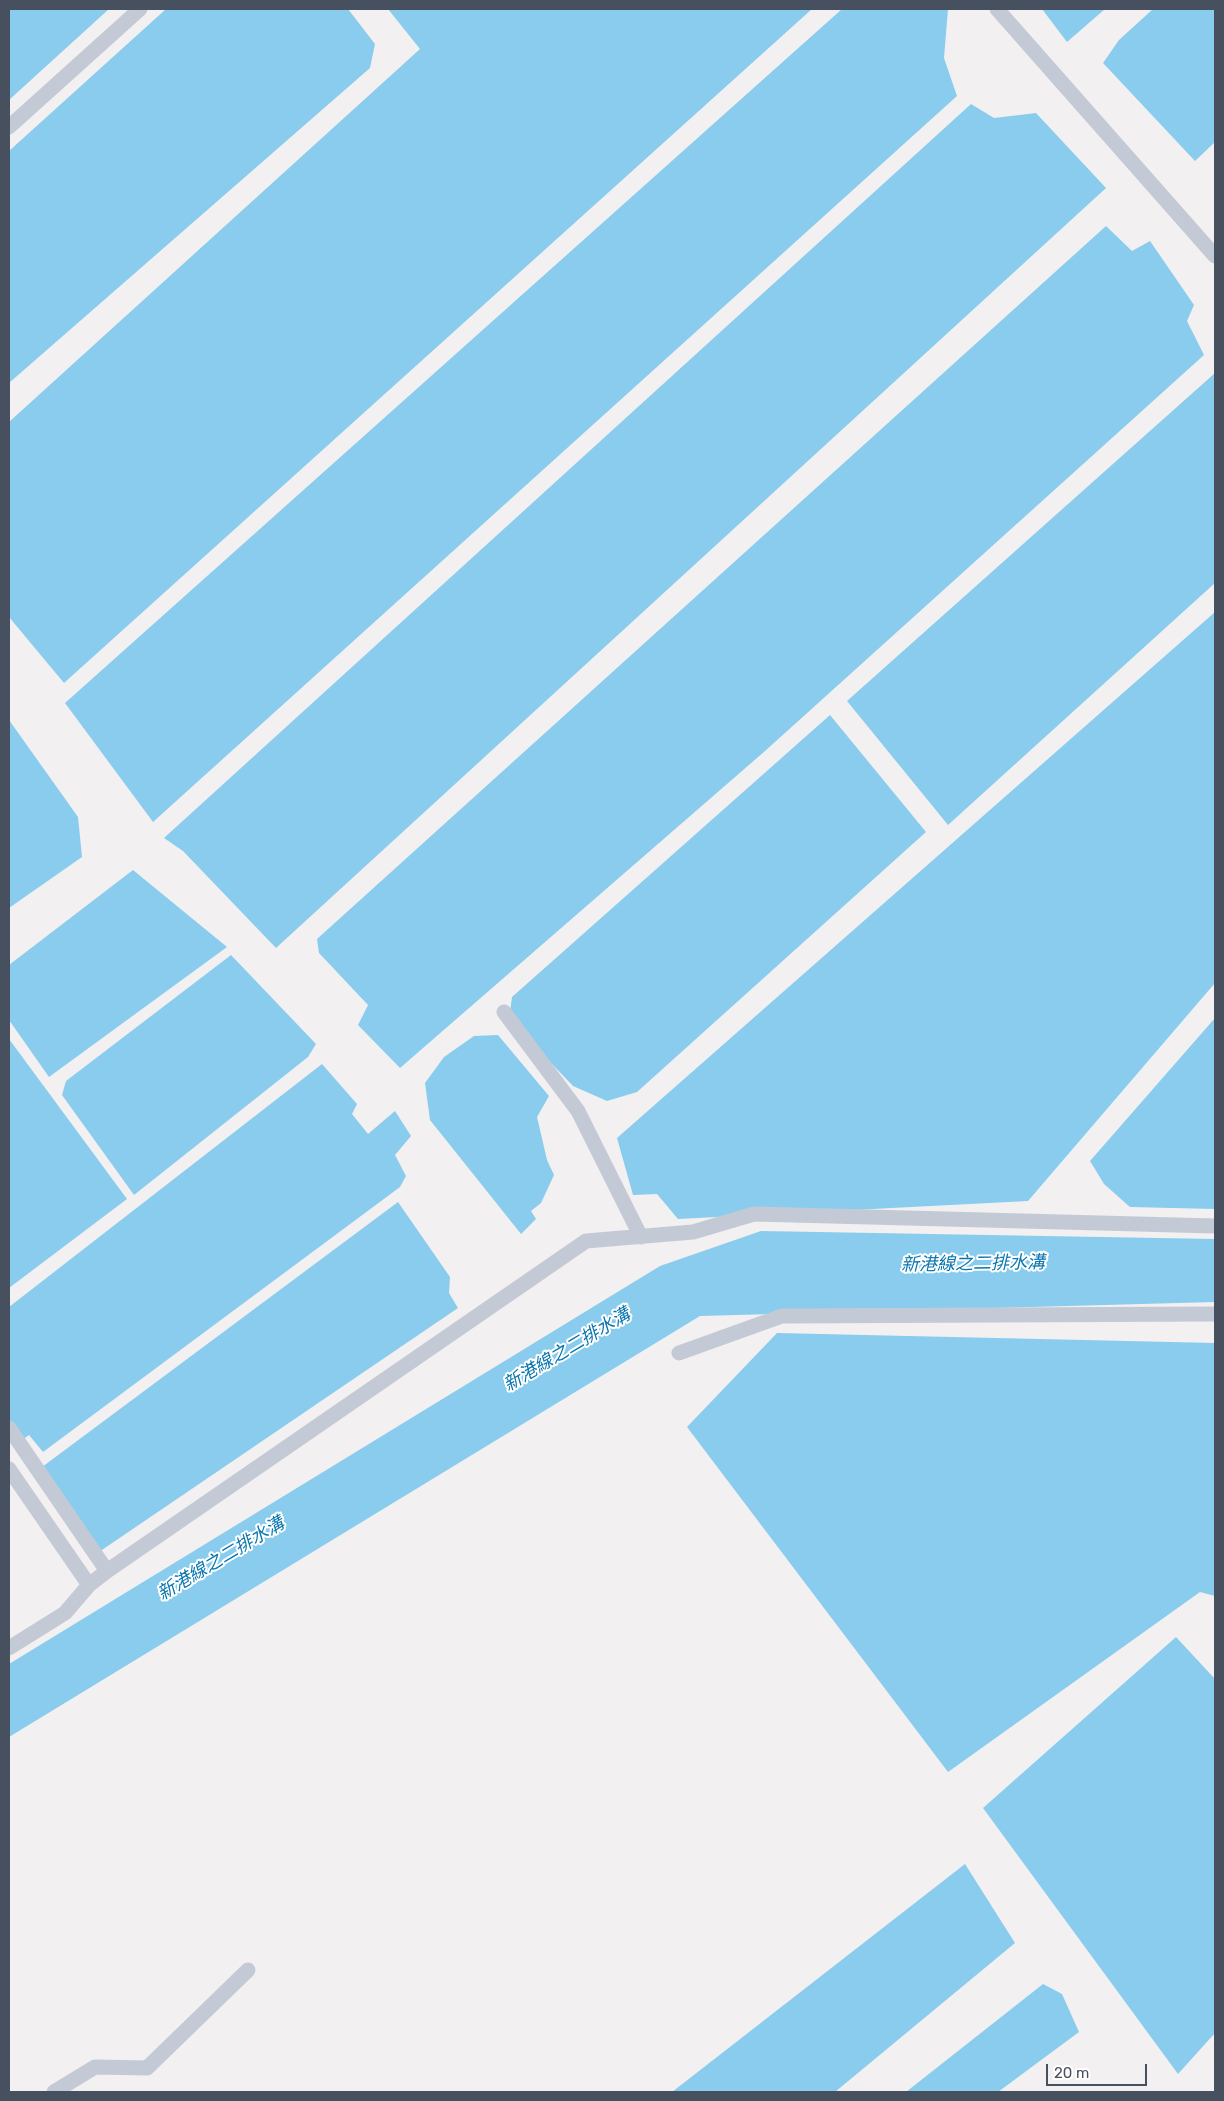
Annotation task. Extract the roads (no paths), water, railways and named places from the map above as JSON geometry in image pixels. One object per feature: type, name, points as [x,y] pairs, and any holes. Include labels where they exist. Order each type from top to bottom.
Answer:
[{"type":"lane","points":[[9,127],[140,9]]},
{"type":"lane","points":[[997,9],[1215,256]]},
{"type":"lane","points":[[504,1012],[578,1110],[641,1237]]},
{"type":"lane","points":[[9,1648],[65,1613],[88,1585],[107,1571],[586,1241],[693,1232],[754,1214],[1215,1226]]},
{"type":"lane","points":[[679,1354],[782,1316],[1215,1314]]},
{"type":"lane","points":[[9,1428],[107,1571]]},
{"type":"lane","points":[[9,1469],[88,1585]]},
{"type":"lane","points":[[54,2092],[95,2067],[147,2068],[248,1970]]},
{"type":"water","points":[[9,9],[109,9],[9,100]]},
{"type":"water","points":[[166,9],[348,9],[375,44],[370,68],[9,383],[9,151]]},
{"type":"water","points":[[388,9],[812,9],[64,683],[9,617],[9,422],[420,49]]},
{"type":"water","points":[[842,9],[948,9],[944,58],[957,96],[153,822],[65,703]]},
{"type":"water","points":[[1042,9],[1105,9],[1067,42]]},
{"type":"water","points":[[1153,9],[1215,9],[1215,142],[1195,161],[1103,63],[1119,40]]},
{"type":"water","points":[[971,104],[994,118],[1036,113],[1106,188],[276,948],[183,851],[164,838]]},
{"type":"water","points":[[1106,226],[1132,251],[1150,241],[1194,305],[1187,321],[1204,355],[765,751],[400,1068],[358,1025],[368,1005],[319,953],[317,939]]},
{"type":"water","points":[[1215,373],[1215,583],[948,825],[847,701]]},
{"type":"water","points":[[1215,612],[1215,983],[1028,1201],[678,1219],[657,1194],[633,1195],[617,1138]]},
{"type":"water","points":[[830,715],[926,832],[637,1092],[607,1101],[573,1086],[509,1019],[512,997]]},
{"type":"water","points":[[9,720],[78,817],[82,857],[9,908]]},
{"type":"water","points":[[133,870],[227,947],[49,1077],[9,1020],[9,965]]},
{"type":"water","points":[[231,955],[316,1044],[308,1057],[134,1195],[62,1095],[66,1081]]},
{"type":"water","points":[[1215,1018],[1215,1209],[1130,1207],[1104,1184],[1090,1161]]},
{"type":"water","points":[[498,1035],[549,1096],[537,1117],[547,1160],[554,1175],[541,1203],[531,1211],[536,1219],[521,1234],[430,1120],[425,1083],[444,1057],[474,1036]]},
{"type":"water","points":[[9,1039],[127,1199],[9,1288]]},
{"type":"water","points":[[322,1064],[357,1104],[352,1114],[368,1134],[395,1111],[411,1136],[395,1155],[406,1176],[400,1187],[43,1452],[29,1435],[15,1445],[9,1435],[9,1307]]},
{"type":"water","points":[[398,1202],[450,1277],[449,1293],[458,1308],[96,1554],[34,1473]]},
{"type":"water","name":"新港線之二排水溝","points":[[761,1231],[1215,1239],[1215,1302],[700,1316],[9,1737],[9,1664],[660,1266]]},
{"type":"water","points":[[777,1333],[1215,1343],[1215,1596],[1200,1592],[948,1772],[687,1427]]},
{"type":"water","points":[[1176,1637],[1215,1679],[1215,2033],[1178,2074],[983,1808]]},
{"type":"water","points":[[965,1864],[1015,1943],[835,2092],[672,2092]]},
{"type":"water","points":[[1043,1984],[1062,1994],[1079,2032],[998,2092],[906,2092]]}]
